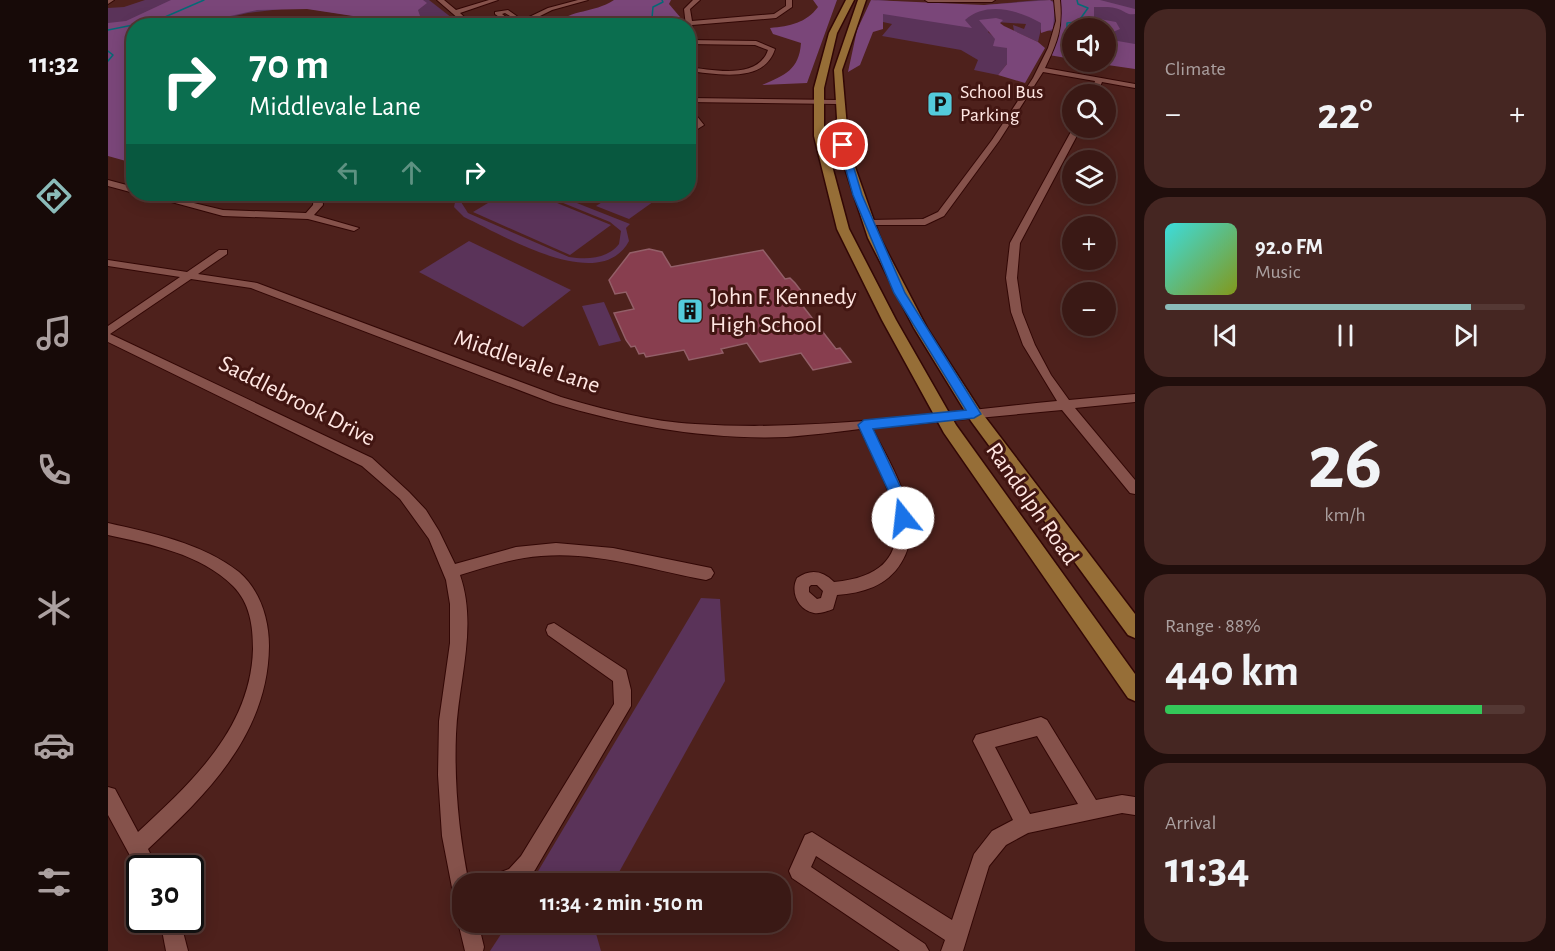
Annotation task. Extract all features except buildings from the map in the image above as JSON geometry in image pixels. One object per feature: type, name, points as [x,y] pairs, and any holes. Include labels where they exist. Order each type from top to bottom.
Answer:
[{"type":"main road","name":"Randolph Road","points":[[850,0],[833,33],[824,63],[819,101],[819,136],[840,221],[890,320],[943,416],[1135,691]]},
{"type":"main road","name":"Randolph Road","points":[[862,0],[849,23],[842,47],[836,84],[837,102],[847,163],[886,263],[918,326],[974,414],[1135,629]]},
{"type":"main road","points":[[832,188],[847,217],[854,221],[869,223]]},
{"type":"main road","points":[[840,221],[861,229],[886,263]]},
{"type":"street","points":[[440,0],[461,18]]},
{"type":"street","points":[[454,13],[495,0]]},
{"type":"street","points":[[553,0],[564,4]]},
{"type":"street","points":[[530,18],[564,4],[585,0]]},
{"type":"street","points":[[688,18],[687,9],[697,0]]},
{"type":"street","points":[[696,22],[776,16],[789,8],[789,0]]},
{"type":"street","points":[[928,0],[992,0]]},
{"type":"street","points":[[869,223],[925,222],[938,218],[1042,70],[1058,25],[1060,12],[1057,0]]},
{"type":"street","points":[[696,42],[764,44],[772,49],[767,61],[756,68],[736,73],[696,70]]},
{"type":"street","points":[[1042,70],[1135,86]]},
{"type":"street","points":[[1098,84],[1099,80]]},
{"type":"street","points":[[696,95],[767,95],[819,101]]},
{"type":"street","points":[[696,100],[837,102]]},
{"type":"street","points":[[1072,138],[1023,229],[1012,258],[1012,290],[1021,326],[1041,368],[1067,405],[1135,489]]},
{"type":"street","points":[[108,183],[126,187]]},
{"type":"street","points":[[175,201],[223,213],[308,216],[354,228]]},
{"type":"street","points":[[308,216],[318,205],[318,201]]},
{"type":"street","points":[[108,331],[223,252]]},
{"type":"street","name":"Middlevale Lane","points":[[108,263],[253,285],[557,400],[601,413],[660,424],[725,432],[786,432],[1135,398]]},
{"type":"street","name":"Saddlebrook Drive","points":[[108,337],[366,462],[394,483],[413,503],[436,535],[452,571],[458,601],[459,630],[447,731],[446,783],[451,846],[457,873]]},
{"type":"street","points":[[831,590],[867,583],[888,569],[899,552],[905,534],[901,503],[864,425]]},
{"type":"street","points":[[108,529],[153,539],[189,553],[231,575],[244,588],[260,616],[263,658],[258,688],[247,718],[222,760],[188,800],[136,847]]},
{"type":"street","points":[[452,571],[513,554],[555,549],[603,553],[706,573]]},
{"type":"street","points":[[519,873],[528,863],[622,706],[623,690],[620,676],[554,630]]},
{"type":"street","points":[[1025,824],[982,741],[1041,726],[1092,810]]},
{"type":"street","points":[[108,796],[140,855]]},
{"type":"street","points":[[918,951],[799,871],[812,842],[954,944],[981,861],[999,837],[1025,824],[1122,804],[1135,806]]},
{"type":"street","points":[[173,933],[177,951]]},
{"type":"street","points":[[471,933],[474,947]]},
{"type":"shaded area","points":[[145,0],[429,0],[452,18],[367,18],[298,7],[226,18],[126,18],[126,56],[108,125],[108,8],[124,7]]},
{"type":"shaded area","points":[[171,0],[423,0],[427,3],[418,10],[420,16],[417,18],[366,18],[307,9],[257,10],[221,18],[132,18]]},
{"type":"shaded area","points":[[614,0],[671,0],[669,4],[680,17],[564,18]]},
{"type":"shaded area","points":[[813,0],[837,0],[807,83],[762,85],[778,78],[794,66],[800,52],[801,43],[773,34],[770,28],[791,25],[808,17],[818,7]]},
{"type":"shaded area","points":[[871,0],[984,5],[1050,0],[1055,4],[1053,29],[1041,33],[1041,23],[1032,18],[1013,11],[992,9],[973,14],[965,20],[972,28],[883,14],[883,29],[873,32],[860,65],[848,72],[857,30]]},
{"type":"shaded area","points":[[878,0],[963,7],[1039,0],[1059,1],[1055,32],[1041,29],[1038,42],[1014,31],[1013,25],[1024,29],[1026,24],[996,22],[988,32],[1007,48],[1007,64],[998,75],[974,70],[978,60],[961,50],[882,36],[892,24],[865,18],[870,2]]},
{"type":"shaded area","points":[[1058,0],[1100,0],[1135,9],[1135,14],[1128,14],[1115,8],[1094,7],[1094,18],[1062,18],[1062,57],[1049,55],[1060,12]]},
{"type":"shaded area","points":[[1068,0],[1135,0],[1135,67],[1116,64],[1116,18],[1071,18]]},
{"type":"shaded area","points":[[996,18],[1003,20],[1000,23],[1004,26],[1038,42],[1045,48],[1025,83],[998,75],[1007,64],[1007,48],[993,46],[995,39],[979,20]]},
{"type":"shaded area","points":[[126,21],[126,161],[108,156],[108,23]]},
{"type":"shaded area","points":[[1116,41],[1135,44],[1135,69],[1116,66]]},
{"type":"shaded area","points":[[455,201],[462,201],[468,213],[569,257],[590,258],[609,253],[619,244],[621,231],[610,222],[558,201],[572,201],[630,224],[626,228],[629,241],[615,256],[596,263],[574,262],[550,256],[502,236],[464,217],[454,207]]},
{"type":"shaded area","points":[[491,201],[552,201],[611,225],[570,255],[473,212]]},
{"type":"shaded area","points":[[604,201],[654,201],[629,219],[596,206]]},
{"type":"shaded area","points":[[469,241],[571,290],[523,327],[419,272]]},
{"type":"shaded area","points":[[604,302],[621,341],[599,346],[582,306]]},
{"type":"shaded area","points":[[701,598],[720,599],[725,681],[619,873],[537,873]]},
{"type":"shaded area","points":[[502,933],[596,933],[601,951],[490,951]]},
{"type":"waterway","points":[[163,18],[204,0]]},
{"type":"waterway","points":[[652,18],[653,7],[663,2],[662,0]]},
{"type":"waterway","points":[[1077,0],[1078,4],[1088,8],[1081,18]]},
{"type":"waterway","points":[[108,30],[126,26]]},
{"type":"waterway","points":[[108,51],[113,55],[108,61]]},
{"type":"place","name":"School Bus Parking","points":[[940,104]]},
{"type":"place","name":"John F. Kennedy High School","points":[[690,311]]},
{"type":"route","points":[[843,145],[857,195],[900,293],[918,326],[974,414],[864,425],[901,503],[903,518]]}]
